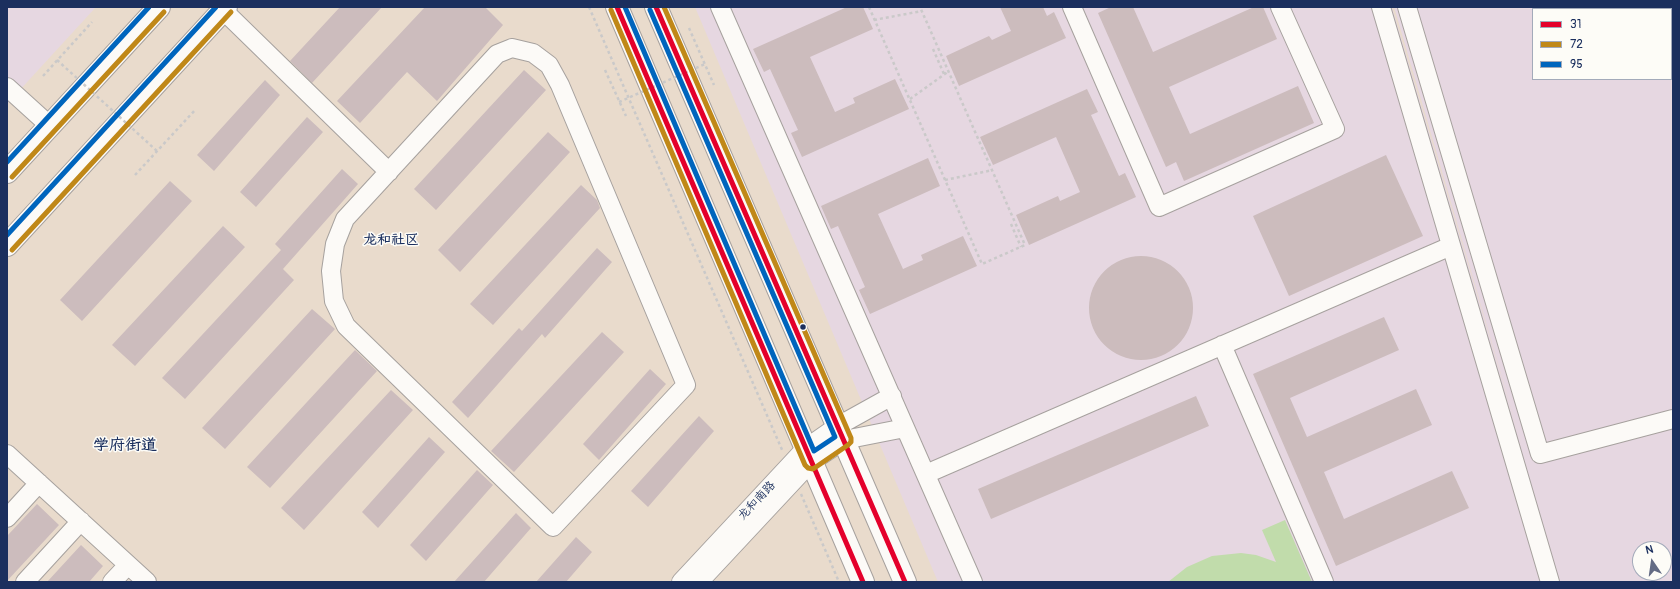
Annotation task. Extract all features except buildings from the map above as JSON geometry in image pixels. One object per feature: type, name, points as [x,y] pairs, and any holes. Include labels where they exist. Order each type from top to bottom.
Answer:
[{"type":"main road","points":[[7,172],[159,7]]},
{"type":"main road","points":[[617,7],[862,582]]},
{"type":"main road","points":[[656,7],[905,582]]},
{"type":"main road","points":[[7,245],[225,9]]},
{"type":"street","points":[[720,7],[974,582]]},
{"type":"street","points":[[1072,7],[1159,207],[1335,130],[1280,7]]},
{"type":"street","points":[[1381,7],[1550,582]]},
{"type":"street","points":[[1407,7],[1540,454],[1673,419]]},
{"type":"street","points":[[225,9],[389,172]]},
{"type":"street","points":[[512,48],[533,53],[549,65],[560,85],[686,385],[553,527],[346,326],[334,301],[331,271],[335,244],[345,220],[389,172],[497,54],[512,48]]},
{"type":"street","points":[[7,87],[50,126]]},
{"type":"street","points":[[926,474],[1451,246]]},
{"type":"street","points":[[1222,345],[1324,582]]},
{"type":"street","name":"龙和南路","points":[[681,582],[808,456],[892,396]]},
{"type":"street","points":[[841,433],[905,428]]},
{"type":"street","points":[[7,454],[147,582]]},
{"type":"street","name":"龙和南路","points":[[699,582],[792,473]]},
{"type":"street","points":[[7,518],[39,483]]},
{"type":"street","points":[[25,582],[81,521]]},
{"type":"street","points":[[112,582],[128,565]]},
{"type":"path","points":[[589,7],[839,582]]},
{"type":"path","points":[[869,7],[982,264],[1026,245],[920,7]]},
{"type":"path","points":[[874,20],[922,11]]},
{"type":"path","points":[[43,76],[92,22]]},
{"type":"path","points":[[689,28],[714,85]]},
{"type":"path","points":[[933,49],[944,74]]},
{"type":"path","points":[[57,60],[157,151]]},
{"type":"path","points":[[619,102],[705,64]]},
{"type":"path","points":[[605,70],[626,116]]},
{"type":"path","points":[[910,99],[948,71]]},
{"type":"path","points":[[135,175],[196,109]]},
{"type":"path","points":[[945,180],[993,170]]},
{"type":"path","points":[[1011,224],[1021,247]]},
{"type":"shaded area","points":[[7,7],[96,7],[7,104]]},
{"type":"shaded area","points":[[695,7],[1392,7],[1524,453],[1394,7],[1673,7],[1673,582],[938,582]]},
{"type":"green space","points":[[1285,520],[1312,582],[1168,582],[1187,567],[1212,556],[1241,553],[1256,555],[1276,562],[1262,530]]},
{"type":"transit line","name":"95","points":[[7,162],[149,7]]},
{"type":"transit line","name":"95","points":[[7,235],[216,7]]},
{"type":"transit line","name":"31","points":[[617,7],[863,582]]},
{"type":"transit line","name":"95","points":[[625,7],[814,451],[835,437],[650,10]]},
{"type":"transit line","name":"31","points":[[656,7],[905,582]]},
{"type":"transit line","name":"72","points":[[611,10],[805,465],[808,468],[813,469],[848,445],[851,442],[851,438],[664,7]]},
{"type":"transit line","name":"72","points":[[12,177],[164,12]]},
{"type":"transit line","name":"72","points":[[12,250],[231,12]]},
{"type":"district","name":"龙和社区","points":[[391,240]]},
{"type":"district","name":"学府街道","points":[[125,446]]}]
